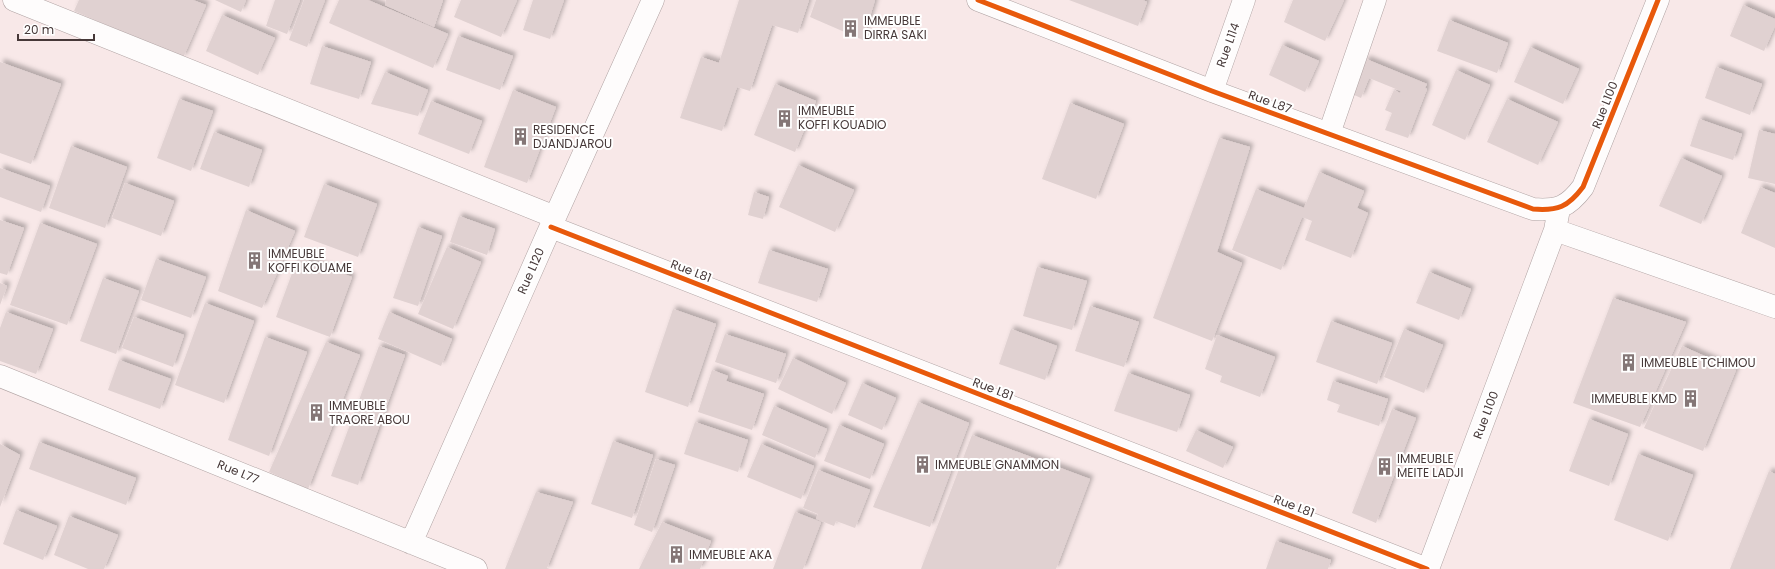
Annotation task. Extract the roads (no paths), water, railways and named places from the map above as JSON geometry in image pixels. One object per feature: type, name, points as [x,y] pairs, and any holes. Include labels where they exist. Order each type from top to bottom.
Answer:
[{"type":"street","name":"Rue L81","points":[[14,0],[553,222],[1427,569]]},
{"type":"street","name":"Rue L120","points":[[412,543],[553,222],[653,0]]},
{"type":"street","name":"Rue L87","points":[[978,0],[1212,91],[1533,209],[1558,209]]},
{"type":"street","name":"Rue L114","points":[[1212,91],[1244,0]]},
{"type":"street","points":[[1329,134],[1375,0]]},
{"type":"street","name":"Rue L100","points":[[1427,569],[1555,230],[1558,209],[1571,200],[1583,187],[1658,0]]},
{"type":"street","points":[[1555,230],[1775,308]]},
{"type":"street","name":"Rue L77","points":[[0,376],[471,568]]},
{"type":"place","name":"IMMEUBLE DIRRA SAKI","points":[[851,28]]},
{"type":"place","name":"IMMEUBLE KOFFI KOUADIO","points":[[785,118]]},
{"type":"place","name":"RESIDENCE DJANDJAROU","points":[[520,137]]},
{"type":"place","name":"IMMEUBLE KOFFI KOUAME","points":[[255,261]]},
{"type":"place","name":"IMMEUBLE TCHIMOU","points":[[1628,363]]},
{"type":"place","name":"IMMEUBLE KMD","points":[[1690,399]]},
{"type":"place","name":"IMMEUBLE TRAORE ABOU","points":[[316,413]]},
{"type":"place","name":"IMMEUBLE GNAMMON","points":[[922,465]]},
{"type":"place","name":"IMMEUBLE MEITE LADJI","points":[[1384,466]]},
{"type":"place","name":"IMMEUBLE AKA","points":[[676,555]]}]
